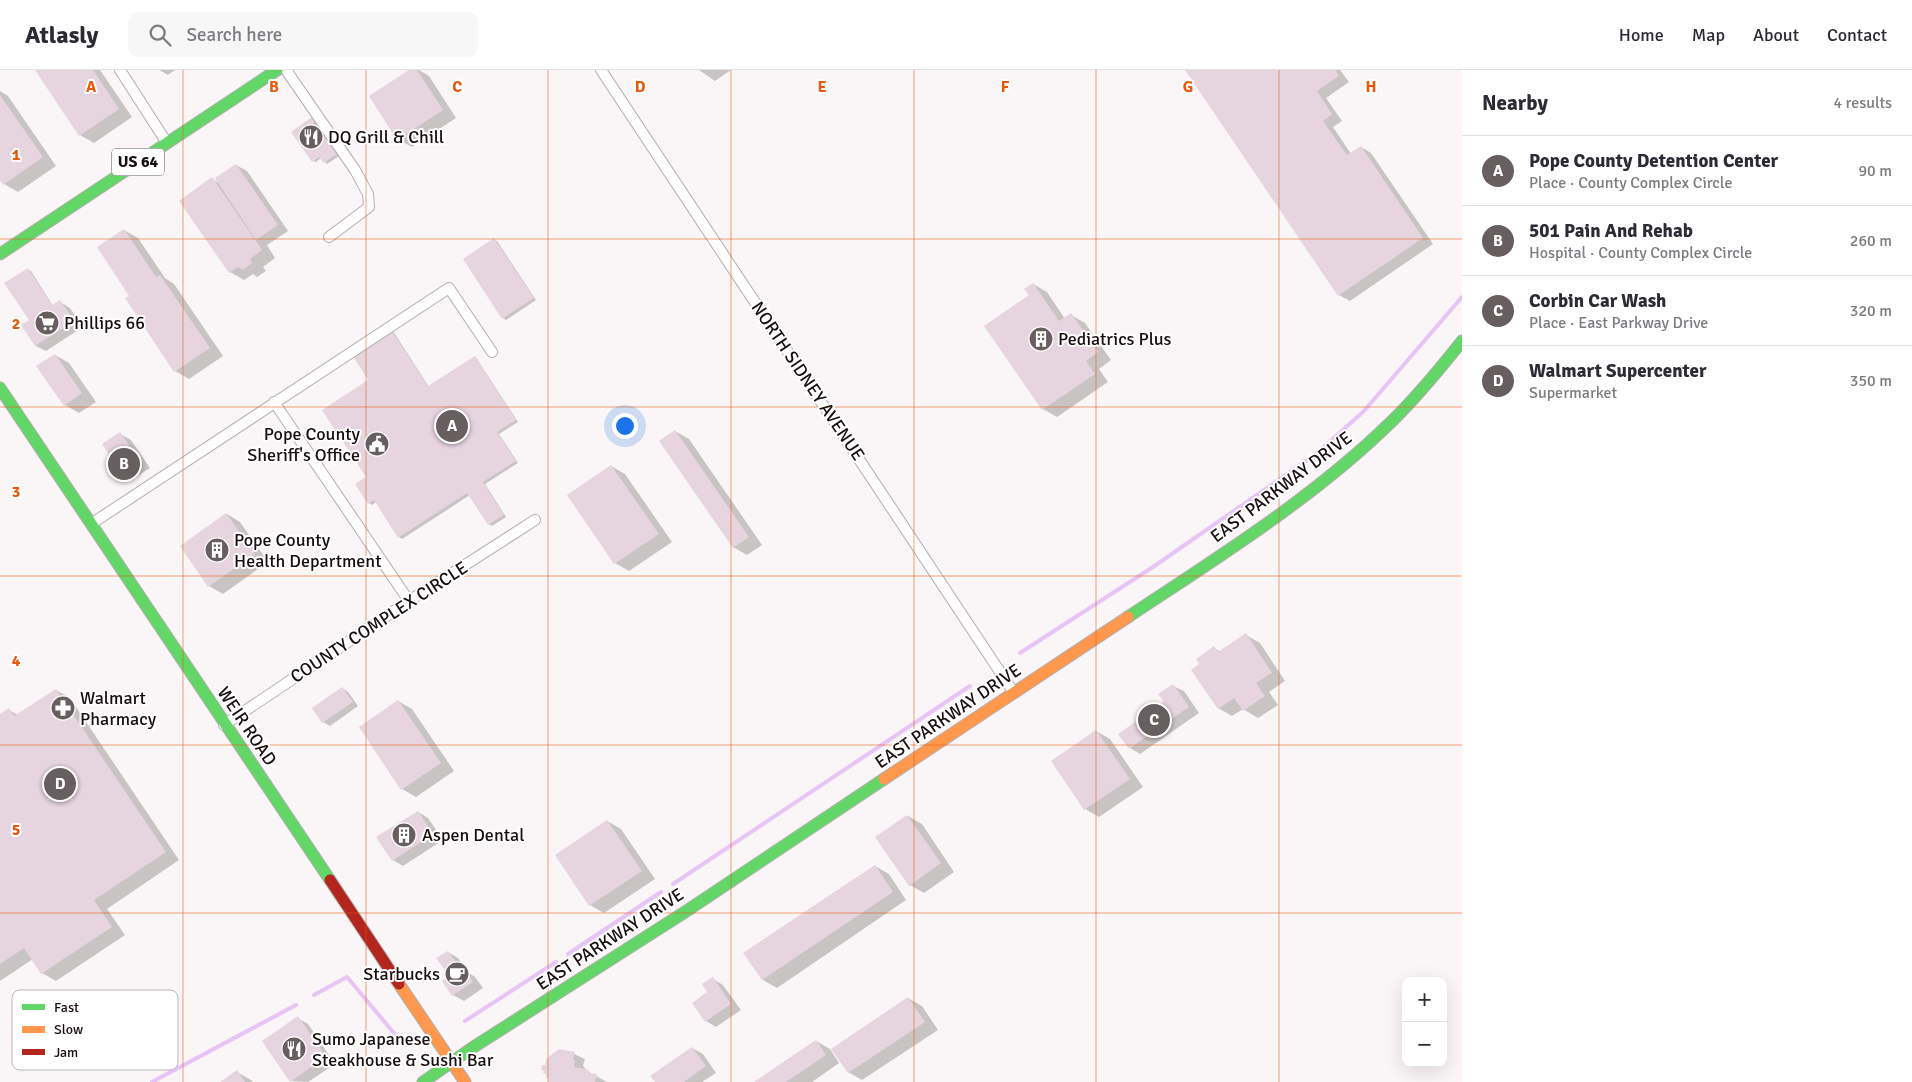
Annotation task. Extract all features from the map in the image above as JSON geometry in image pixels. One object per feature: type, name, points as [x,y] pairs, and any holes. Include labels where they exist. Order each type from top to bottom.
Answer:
[{"type":"main road","name":"US 64","points":[[0,254],[277,70]]},
{"type":"main road","name":"EAST PARKWAY DRIVE","points":[[423,1082],[694,907],[1240,542],[1299,499],[1389,424],[1424,387],[1462,341]]},
{"type":"main road","name":"WEIR ROAD","points":[[0,388],[465,1082]]},
{"type":"street","points":[[120,70],[167,143]]},
{"type":"street","points":[[286,70],[355,170],[368,194],[369,207],[329,237]]},
{"type":"street","name":"NORTH SIDNEY AVENUE","points":[[602,70],[1014,693]]},
{"type":"street","points":[[91,524],[449,288],[492,352]]},
{"type":"street","points":[[274,402],[409,601]]},
{"type":"street","name":"COUNTY COMPLEX CIRCLE","points":[[224,725],[409,601],[535,520]]},
{"type":"building","points":[[35,70],[93,70],[119,109],[79,136]]},
{"type":"building","points":[[409,70],[417,70],[443,110],[397,140],[369,96]]},
{"type":"building","points":[[1185,70],[1335,70],[1339,76],[1317,91],[1332,114],[1323,121],[1347,155],[1361,146],[1423,238],[1338,296]]},
{"type":"building","points":[[0,95],[43,157],[3,185],[0,180]]},
{"type":"building","name":"DQ Grill & Chill","points":[[312,117],[315,122],[312,125],[316,130],[321,126],[331,141],[328,143],[337,154],[324,163],[319,157],[312,162],[291,132]]},
{"type":"building","points":[[236,164],[278,225],[256,240],[215,178]]},
{"type":"building","points":[[212,177],[262,250],[250,259],[252,263],[243,270],[238,267],[229,273],[179,201]]},
{"type":"building","points":[[124,229],[156,277],[160,275],[210,348],[174,372],[125,298],[129,296],[97,247]]},
{"type":"building","points":[[494,238],[534,298],[502,319],[463,259]]},
{"type":"building","points":[[28,268],[52,305],[60,300],[74,321],[35,346],[21,325],[29,320],[4,283]]},
{"type":"building","name":"Pediatrics Plus","points":[[1033,283],[1059,321],[1071,313],[1098,352],[1086,361],[1095,374],[1042,410],[984,326],[1029,295],[1024,289]]},
{"type":"building","points":[[390,328],[428,386],[475,356],[516,420],[497,432],[516,461],[483,482],[504,515],[488,525],[467,493],[398,538],[374,500],[368,504],[355,484],[366,477],[322,410],[368,380],[351,353]]},
{"type":"building","points":[[55,354],[82,393],[64,406],[36,366]]},
{"type":"building","points":[[675,430],[749,537],[733,548],[659,441]]},
{"type":"building","points":[[120,432],[140,462],[122,474],[102,444]]},
{"type":"building","points":[[611,465],[659,534],[614,564],[567,495]]},
{"type":"building","name":"Pope County Health Department","points":[[226,513],[255,554],[208,587],[180,546]]},
{"type":"building","points":[[1246,633],[1272,673],[1256,683],[1265,696],[1243,711],[1234,698],[1218,709],[1191,670],[1199,664],[1196,659],[1214,646],[1218,652]]},
{"type":"building","points":[[1173,684],[1189,707],[1129,749],[1118,734],[1164,702],[1158,694]]},
{"type":"building","points":[[342,687],[353,702],[322,723],[312,708]]},
{"type":"building","points":[[56,689],[166,852],[94,900],[112,927],[41,974],[24,948],[0,964],[0,714],[9,708],[14,716]]},
{"type":"building","points":[[398,700],[441,763],[401,790],[359,727]]},
{"type":"building","points":[[1096,730],[1130,779],[1084,810],[1051,761]]},
{"type":"building","name":"Aspen Dental","points":[[418,811],[433,834],[392,861],[376,837]]},
{"type":"building","points":[[907,815],[941,863],[909,886],[875,837]]},
{"type":"building","points":[[607,820],[642,871],[589,906],[555,855]]},
{"type":"building","points":[[875,865],[893,892],[762,980],[743,953]]},
{"type":"building","name":"Starbucks","points":[[448,951],[462,971],[465,969],[473,982],[452,996],[442,981],[449,976],[436,958]]},
{"type":"building","points":[[713,977],[731,1004],[705,1022],[692,1003],[707,992],[702,984]]},
{"type":"building","points":[[908,997],[925,1022],[848,1073],[831,1049]]},
{"type":"building","name":"Sumo Japanese Steakhouse & Sushi Bar","points":[[298,1016],[326,1057],[290,1082],[262,1041]]},
{"type":"building","points":[[816,1040],[826,1055],[786,1082],[754,1082]]},
{"type":"building","points":[[692,1047],[706,1066],[684,1082],[655,1082],[650,1076]]},
{"type":"building","points":[[559,1049],[575,1052],[574,1067],[589,1070],[588,1073],[597,1074],[595,1082],[548,1082],[549,1078],[546,1078],[546,1074],[543,1073],[544,1070],[541,1070],[542,1065],[545,1065],[547,1058]]},
{"type":"building","points":[[237,1070],[245,1082],[220,1082]]},
{"type":"waterway","points":[[1020,653],[1153,567],[1316,454],[1364,411],[1462,297]]},
{"type":"waterway","points":[[673,884],[970,686]]},
{"type":"waterway","points":[[568,954],[661,892]]},
{"type":"waterway","points":[[465,1021],[556,962]]},
{"type":"waterway","points":[[314,995],[347,977],[404,1045],[415,1040]]},
{"type":"waterway","points":[[178,1068],[296,1005]]},
{"type":"waterway","points":[[152,1082],[174,1070]]},
{"type":"traffic: fast","points":[[0,254],[277,70]]},
{"type":"traffic: fast","points":[[1128,617],[1264,526],[1329,477],[1400,413],[1427,384],[1462,341]]},
{"type":"traffic: fast","points":[[0,388],[330,880]]},
{"type":"traffic: fast","points":[[423,1082],[472,1048],[685,912],[884,779]]},
{"type":"traffic: slow","points":[[884,779],[1128,617]]},
{"type":"traffic: slow","points":[[399,984],[465,1082]]},
{"type":"traffic: jam","points":[[330,880],[399,984]]},
{"type":"place","name":"DQ Grill & Chill","points":[[311,137]]},
{"type":"place","name":"Phillips 66","points":[[47,323]]},
{"type":"place","name":"Pediatrics Plus","points":[[1041,339]]},
{"type":"place","name":"Pope County Detention Center","points":[[452,426]]},
{"type":"place","name":"Pope County Sheriff's Office","points":[[377,444]]},
{"type":"place","name":"501 Pain And Rehab","points":[[124,464]]},
{"type":"place","name":"Pope County Health Department","points":[[217,550]]},
{"type":"place","name":"Walmart Pharmacy","points":[[63,708]]},
{"type":"place","name":"Corbin Car Wash","points":[[1154,720]]},
{"type":"place","name":"Walmart Supercenter","points":[[60,784]]},
{"type":"place","name":"Aspen Dental","points":[[404,835]]},
{"type":"place","name":"Starbucks","points":[[457,974]]},
{"type":"place","name":"Sumo Japanese Steakhouse & Sushi Bar","points":[[294,1049]]}]
